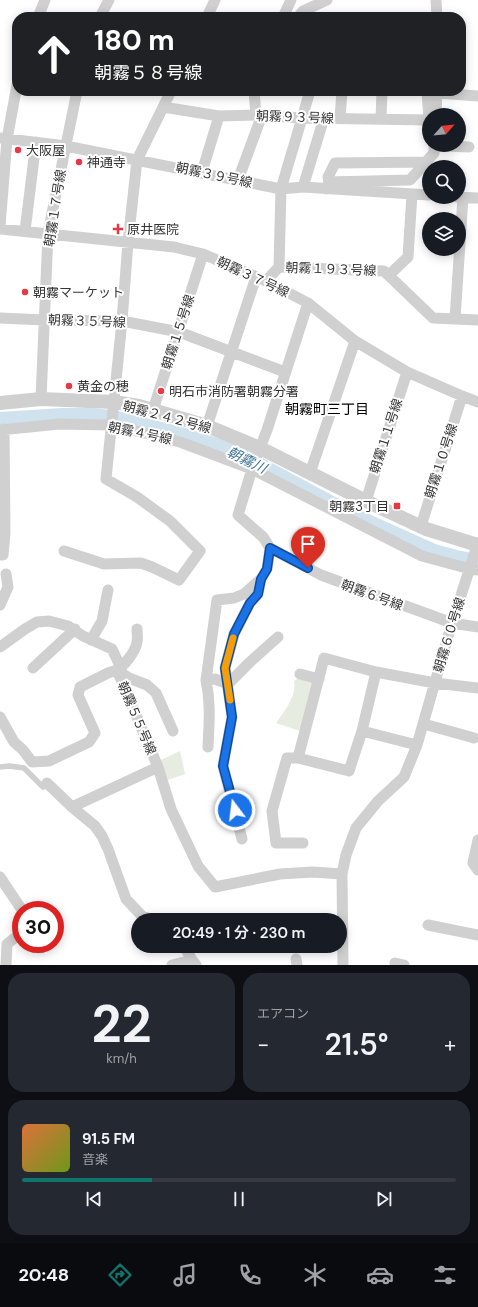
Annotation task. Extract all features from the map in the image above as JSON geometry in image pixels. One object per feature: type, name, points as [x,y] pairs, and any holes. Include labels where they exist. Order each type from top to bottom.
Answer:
[{"type":"street","points":[[40,12],[45,0]]},
{"type":"street","points":[[103,12],[109,0]]},
{"type":"street","points":[[209,12],[215,0]]},
{"type":"street","points":[[285,12],[291,0]]},
{"type":"street","points":[[302,12],[327,0]]},
{"type":"street","points":[[436,0],[437,12]]},
{"type":"street","points":[[466,95],[478,96]]},
{"type":"street","points":[[0,226],[4,138],[14,96]]},
{"type":"street","name":"朝霧１７号線","points":[[41,399],[48,233],[76,96]]},
{"type":"street","points":[[64,551],[104,564],[141,563],[152,566],[179,580],[200,551],[170,521],[136,497],[106,479],[137,160],[168,96]]},
{"type":"street","points":[[238,180],[259,115],[255,96]]},
{"type":"street","points":[[280,267],[281,189],[309,96]]},
{"type":"street","points":[[340,118],[342,96]]},
{"type":"street","points":[[381,119],[382,96]]},
{"type":"street","name":"朝霧９３号線","points":[[431,108],[433,96]]},
{"type":"street","points":[[434,96],[435,108]]},
{"type":"street","name":"朝霧９３号線","points":[[163,107],[219,116],[259,115],[302,118],[422,120]]},
{"type":"street","points":[[202,172],[219,116]]},
{"type":"street","points":[[304,187],[324,118]]},
{"type":"street","name":"朝霧３９号線","points":[[4,138],[66,146],[281,189],[328,186],[422,195]]},
{"type":"street","points":[[25,231],[36,142]]},
{"type":"street","points":[[427,160],[435,152]]},
{"type":"street","points":[[422,162],[334,163],[328,177],[328,186],[410,180],[422,166]]},
{"type":"street","points":[[389,275],[408,257],[412,194]]},
{"type":"street","points":[[466,197],[478,198]]},
{"type":"street","points":[[456,319],[460,204]]},
{"type":"street","name":"朝霧３７号線","points":[[0,230],[48,233],[174,247],[203,254],[261,279],[308,303],[355,341],[407,372],[478,402]]},
{"type":"street","name":"朝霧１５号線","points":[[153,410],[203,254]]},
{"type":"street","name":"朝霧１９３号線","points":[[261,279],[280,267],[384,271],[433,318],[478,320]]},
{"type":"street","points":[[207,426],[232,352],[261,279]]},
{"type":"street","points":[[255,460],[308,303]]},
{"type":"street","name":"朝霧３５号線","points":[[0,318],[122,321],[179,332],[285,372]]},
{"type":"street","points":[[310,473],[355,341]]},
{"type":"street","name":"朝霧１１号線","points":[[366,501],[407,372]]},
{"type":"street","name":"朝霧１０号線","points":[[421,526],[462,396]]},
{"type":"street","name":"朝霧２４２号線","points":[[0,403],[41,399],[113,415],[153,410],[207,426],[255,460],[310,473],[421,526],[475,556]]},
{"type":"street","name":"朝霧４号線","points":[[2,429],[59,424],[113,415],[180,442],[255,460],[422,556],[475,556]]},
{"type":"street","points":[[0,555],[3,555],[5,533],[2,429]]},
{"type":"street","name":"朝霧６号線","points":[[255,460],[238,516],[263,537],[270,548],[321,575],[452,623],[478,627]]},
{"type":"street","points":[[208,747],[210,697],[206,680],[217,600],[234,598],[244,594],[261,579],[267,569],[270,548]]},
{"type":"street","name":"朝霧６０号線","points":[[475,556],[452,623],[435,683],[478,688]]},
{"type":"street","points":[[0,605],[8,587],[6,574]]},
{"type":"street","points":[[242,839],[223,766],[232,717],[225,668],[234,634],[250,603],[258,594],[261,579]]},
{"type":"street","points":[[91,640],[102,621],[108,590]]},
{"type":"street","points":[[0,647],[37,622],[49,621],[75,629],[91,640],[112,649],[119,669],[129,678],[147,684],[156,693],[173,731]]},
{"type":"street","points":[[33,668],[75,629]]},
{"type":"street","points":[[119,669],[128,659],[137,643],[137,630]]},
{"type":"street","points":[[228,684],[278,637]]},
{"type":"street","points":[[298,758],[324,658],[376,672],[435,683],[424,724],[404,777],[378,801],[356,828],[346,855],[342,874],[343,965]]},
{"type":"street","name":"朝霧５５号線","points":[[0,717],[14,742],[23,750],[32,762],[49,761],[89,742],[95,733],[78,696],[80,687],[119,669],[158,767],[171,809],[198,866],[215,887],[280,874],[313,872],[342,874]]},
{"type":"street","points":[[303,843],[276,844],[272,811],[287,758],[298,758],[349,771],[362,731],[376,672]]},
{"type":"street","points":[[300,674],[319,679]]},
{"type":"street","points":[[206,680],[215,679],[228,684]]},
{"type":"street","points":[[424,724],[474,738]]},
{"type":"street","points":[[362,731],[417,745]]},
{"type":"street","points":[[72,807],[158,767]]},
{"type":"street","points":[[48,783],[72,807],[95,826],[102,836],[126,899],[139,913]]},
{"type":"street","points":[[478,840],[473,863],[478,870]]},
{"type":"street","points":[[0,877],[16,901]]},
{"type":"street","points":[[428,925],[478,935]]},
{"type":"street","points":[[6,965],[3,942],[12,938]]},
{"type":"street","points":[[172,965],[194,962],[188,953]]},
{"type":"lane","points":[[0,767],[8,766],[24,768],[42,787],[48,783]]},
{"type":"shaded area","points":[[298,678],[313,682],[300,731],[276,723],[292,698],[294,692],[294,681]]},
{"type":"shaded area","points":[[180,751],[185,774],[168,780],[161,760]]},
{"type":"waterway","name":"朝霧川","points":[[0,420],[62,416],[93,416],[117,419],[181,435],[235,452],[354,516],[434,552],[478,562]]},
{"type":"slow traffic","points":[[230,700],[225,668],[233,638]]},
{"type":"place","name":"大阪屋","points":[[18,150]]},
{"type":"place","name":"神通寺","points":[[79,162]]},
{"type":"place","name":"原井医院","points":[[118,229]]},
{"type":"place","name":"朝霧マーケット","points":[[25,292]]},
{"type":"place","name":"黄金の穂","points":[[69,386]]},
{"type":"place","name":"明石市消防署朝霧分署","points":[[161,391]]},
{"type":"place","name":"朝霧3丁目","points":[[397,506]]},
{"type":"district","name":"朝霧町三丁目","points":[[327,409]]},
{"type":"route","points":[[235,810],[223,766],[232,717],[225,668],[234,634],[250,603],[258,594],[261,579],[267,569],[270,548],[308,568]]}]
